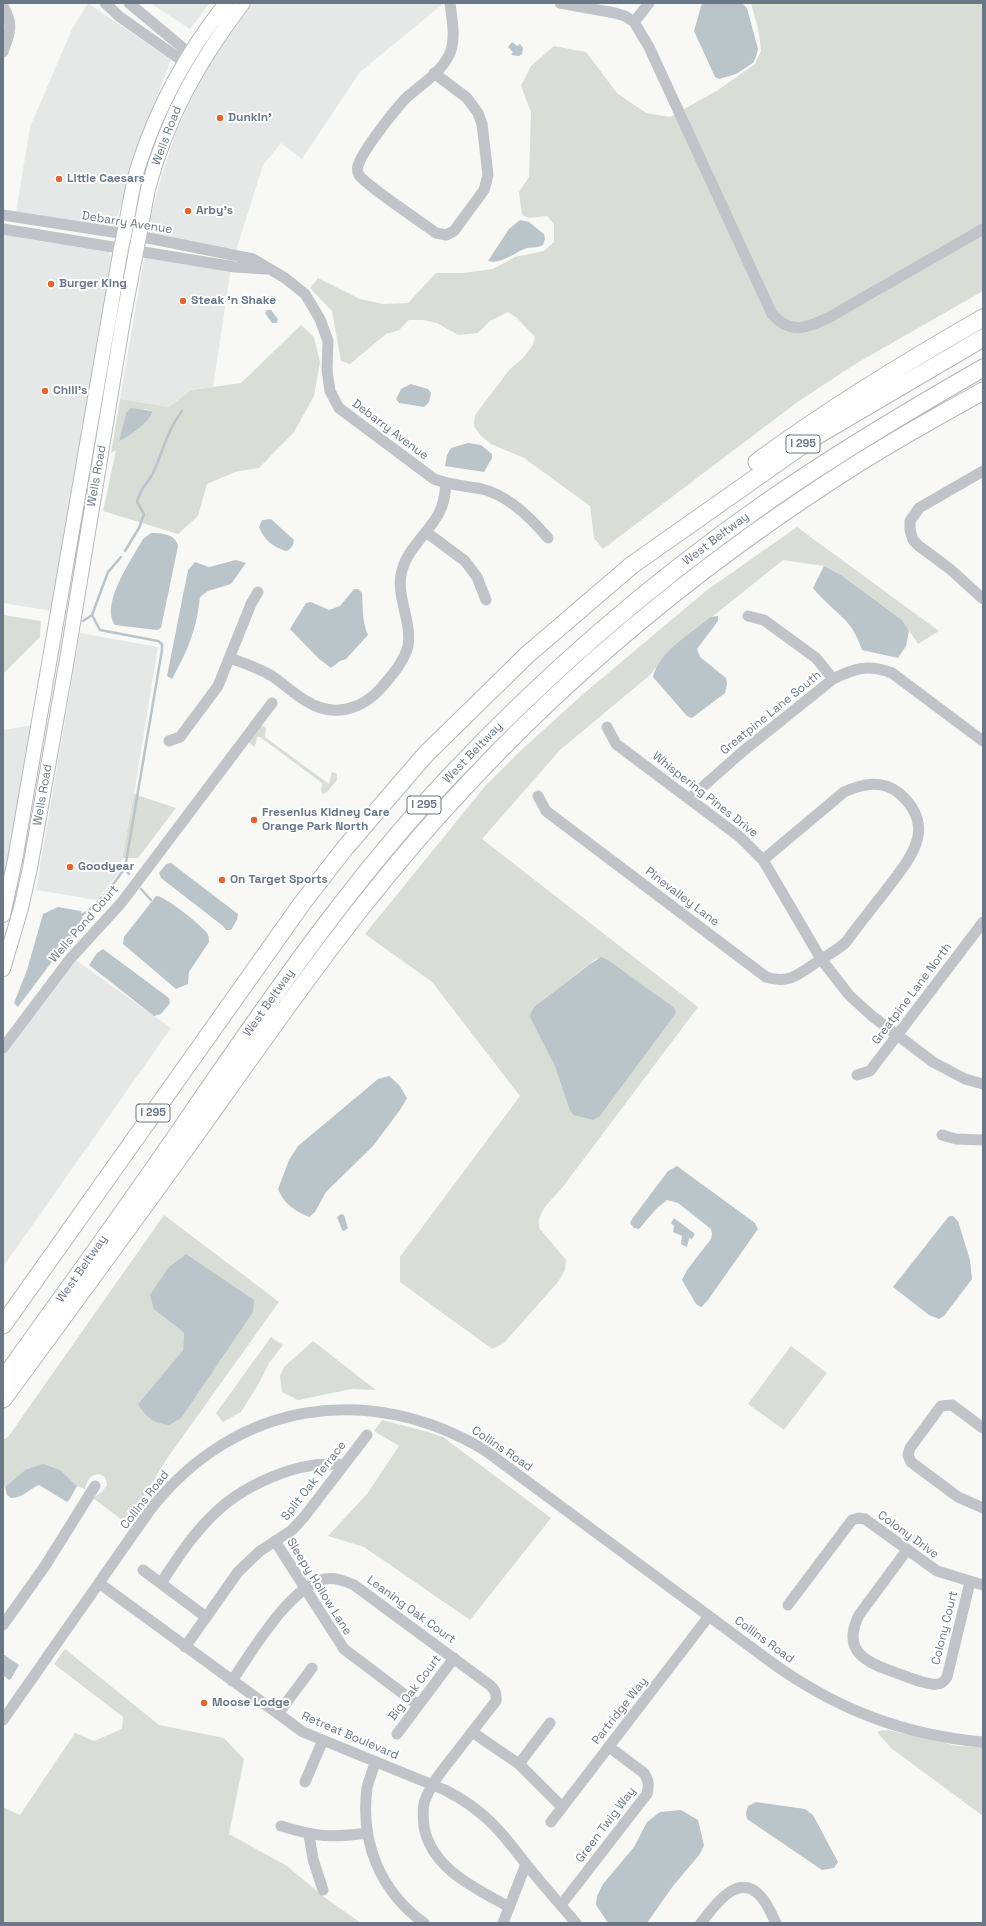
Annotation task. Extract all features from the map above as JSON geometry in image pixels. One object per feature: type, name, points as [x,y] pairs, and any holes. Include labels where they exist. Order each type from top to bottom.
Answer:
[{"type":"highway","points":[[632,564],[695,507],[794,435],[888,375],[983,318]]},
{"type":"highway","name":"I 295","points":[[3,1325],[299,908],[346,848],[425,755],[527,655],[632,564],[811,439],[983,338]]},
{"type":"highway","name":"West Beltway","points":[[3,1380],[176,1137],[269,1002],[345,899],[416,814],[493,732],[579,649],[649,590],[715,539],[833,458],[902,415],[983,368]]},
{"type":"highway","points":[[3,1399],[348,923],[413,845],[508,742],[568,684],[628,633],[682,588],[753,535],[829,482],[870,456],[983,391]]},
{"type":"main road","name":"Wells Road","points":[[3,915],[15,860],[122,241],[138,168],[158,113],[186,58],[226,3]]},
{"type":"main road","name":"Wells Road","points":[[3,969],[21,908],[42,801],[138,236],[148,189],[174,115],[202,62],[244,3]]},
{"type":"main road","points":[[37,735],[41,751],[35,789],[42,801]]},
{"type":"street","points":[[105,3],[120,16],[186,58],[202,62]]},
{"type":"street","points":[[129,3],[186,58]]},
{"type":"street","points":[[434,72],[467,98],[478,113],[482,124],[488,175],[484,190],[454,231],[446,235],[436,233],[388,198],[361,178],[357,170],[359,161],[404,100],[434,72],[443,65],[452,47],[450,3]]},
{"type":"street","points":[[560,3],[615,13],[634,22],[648,47],[772,314],[779,322],[791,327],[807,328],[835,314],[983,229]]},
{"type":"street","points":[[634,22],[650,3]]},
{"type":"street","points":[[3,52],[11,32],[6,11]]},
{"type":"street","name":"Debarry Avenue","points":[[3,215],[122,241],[136,251],[235,267],[268,269]]},
{"type":"street","name":"Debarry Avenue","points":[[3,228],[122,241],[138,236],[253,259],[285,278],[305,294],[320,319],[328,341],[327,370],[330,391],[339,408],[434,480],[446,484],[483,489],[494,493],[529,517],[548,538]]},
{"type":"street","points":[[983,471],[919,508],[910,521],[910,530],[913,540],[950,569],[983,599]]},
{"type":"street","points":[[230,658],[271,675],[306,701],[317,707],[338,710],[352,708],[363,704],[377,693],[397,669],[407,648],[408,624],[401,594],[401,573],[409,555],[442,507],[446,484]]},
{"type":"street","points":[[426,532],[465,562],[477,577],[486,600]]},
{"type":"street","points":[[169,741],[180,736],[213,694],[230,658],[251,604],[258,592]]},
{"type":"street","points":[[748,616],[764,620],[823,664],[834,679]]},
{"type":"street","name":"Greatpine Lane South","points":[[689,798],[742,752],[834,679],[850,670],[866,667],[879,668],[892,674],[983,741]]},
{"type":"street","name":"Wells Pond Court","points":[[3,1048],[70,959],[122,902],[272,703]]},
{"type":"street","name":"Whispering Pines Drive","points":[[607,727],[616,744],[740,838],[763,860],[821,960],[849,995],[872,1016],[933,1062],[965,1079],[983,1084]]},
{"type":"street","name":"Pinevalley Lane","points":[[538,796],[546,811],[766,977],[775,980],[785,980],[797,976],[837,950],[846,942],[911,857],[919,835],[918,822],[914,809],[906,799],[896,791],[886,786],[874,784],[860,785],[844,792],[763,860]]},
{"type":"street","name":"Greatpine Lane North","points":[[857,1076],[870,1071],[983,922]]},
{"type":"street","points":[[942,1135],[956,1139],[983,1140]]},
{"type":"street","points":[[983,1428],[952,1405],[941,1406],[910,1448],[908,1455],[911,1462],[958,1497],[983,1508]]},
{"type":"street","name":"Collins Road","points":[[3,1720],[162,1496],[187,1470],[222,1444],[246,1430],[283,1418],[313,1412],[357,1410],[413,1418],[439,1426],[465,1438],[486,1451],[792,1677],[839,1704],[887,1724],[916,1732],[959,1740],[983,1742]]},
{"type":"street","name":"Split Oak Terrace","points":[[185,1647],[238,1572],[260,1551],[292,1530],[304,1517],[367,1434]]},
{"type":"street","points":[[161,1583],[184,1548],[206,1522],[241,1493],[274,1476],[308,1465],[331,1463],[344,1465]]},
{"type":"street","points":[[3,1625],[45,1566],[95,1486]]},
{"type":"street","name":"Colony Drive","points":[[788,1605],[852,1520],[858,1518],[865,1519],[938,1571],[983,1585]]},
{"type":"street","name":"Sleepy Hollow Lane","points":[[275,1541],[344,1649],[418,1704]]},
{"type":"street","name":"Colony Court","points":[[907,1550],[854,1625],[853,1634],[856,1651],[871,1664],[913,1679],[938,1684],[943,1682],[947,1677],[970,1582]]},
{"type":"street","points":[[143,1570],[206,1617]]},
{"type":"street","name":"Leaning Oak Court","points":[[232,1682],[280,1613],[306,1589],[323,1579],[332,1578],[344,1580],[354,1585],[490,1685],[497,1695],[496,1701],[432,1785],[424,1801],[423,1809],[426,1834],[431,1848],[452,1872],[473,1888],[509,1907]]},
{"type":"street","name":"Retreat Boulevard","points":[[99,1583],[302,1732],[432,1785],[466,1801],[479,1810],[505,1835],[526,1864],[576,1923]]},
{"type":"street","name":"Partridge Way","points":[[551,1822],[709,1616]]},
{"type":"street","name":"Big Oak Court","points":[[397,1734],[454,1658]]},
{"type":"street","points":[[278,1714],[312,1668]]},
{"type":"street","points":[[519,1764],[550,1723]]},
{"type":"street","points":[[472,1732],[519,1764],[562,1807]]},
{"type":"street","points":[[305,1782],[323,1740]]},
{"type":"street","name":"Green Twig Way","points":[[561,1905],[642,1800],[648,1790],[648,1779],[644,1773],[609,1746]]},
{"type":"street","points":[[375,1762],[368,1787],[366,1833],[372,1856],[384,1882],[401,1904],[424,1923]]},
{"type":"street","points":[[281,1826],[309,1835],[338,1837],[366,1833]]},
{"type":"street","points":[[309,1835],[314,1865],[323,1890]]},
{"type":"street","points":[[503,1923],[526,1864]]},
{"type":"street","points":[[701,1923],[723,1896],[740,1888],[757,1892],[763,1899],[776,1923]]},
{"type":"shaded area","points":[[88,3],[171,60],[139,143],[114,229],[16,213],[30,127],[72,29]]},
{"type":"shaded area","points":[[150,3],[210,3],[190,29]]},
{"type":"shaded area","points":[[253,3],[444,3],[360,72],[302,159],[281,143],[263,165],[236,251],[154,234],[149,231],[150,219],[161,178],[176,132],[208,65]]},
{"type":"shaded area","points":[[702,3],[742,3],[747,8],[758,49],[753,63],[736,74],[719,79],[715,77],[694,31]]},
{"type":"shaded area","points":[[751,3],[983,3],[983,291],[857,363],[799,401],[603,549],[594,538],[590,506],[524,458],[491,444],[480,435],[474,426],[475,415],[510,369],[522,359],[533,345],[535,337],[517,318],[508,312],[490,321],[478,333],[458,335],[437,323],[423,320],[409,320],[399,330],[386,334],[350,364],[341,361],[332,311],[310,288],[318,278],[360,299],[383,304],[408,303],[436,273],[463,273],[493,269],[515,257],[544,251],[554,242],[554,224],[547,216],[529,218],[522,215],[519,192],[529,177],[531,112],[521,86],[531,66],[554,46],[586,52],[617,93],[646,113],[670,117],[718,90],[755,64],[761,51],[759,33]]},
{"type":"shaded area","points":[[512,42],[517,46],[520,44],[523,48],[522,54],[519,56],[511,55],[513,52],[508,47]]},
{"type":"shaded area","points":[[520,220],[529,222],[544,234],[545,239],[543,245],[527,248],[503,260],[493,262],[488,261],[509,229]]},
{"type":"shaded area","points":[[3,232],[106,249],[113,258],[52,611],[3,603]]},
{"type":"shaded area","points":[[147,258],[231,268],[213,387],[191,390],[169,407],[120,399],[144,259]]},
{"type":"shaded area","points":[[267,310],[271,310],[278,319],[277,323],[272,323],[265,313]]},
{"type":"shaded area","points":[[301,325],[314,337],[320,362],[314,396],[294,432],[259,468],[235,472],[207,484],[198,516],[178,534],[103,511],[116,450],[111,453],[120,399],[169,407],[191,390],[241,383]],"holes":[[[146,409],[152,411],[120,442],[126,413]]]},
{"type":"shaded area","points":[[411,384],[428,389],[431,393],[429,402],[424,407],[399,403],[396,399],[401,389]]},
{"type":"shaded area","points":[[131,408],[152,411],[148,420],[119,442],[126,413]]},
{"type":"shaded area","points":[[468,443],[481,445],[492,454],[492,458],[484,472],[445,466],[447,455],[451,448]]},
{"type":"shaded area","points":[[271,519],[294,540],[290,549],[286,551],[273,545],[261,532],[259,527],[262,520]]},
{"type":"shaded area","points":[[797,527],[939,631],[918,644],[902,620],[841,575],[824,566],[783,560],[667,653],[650,675],[560,750],[482,839],[698,1007],[562,1188],[545,1207],[540,1218],[540,1229],[566,1260],[565,1270],[558,1282],[504,1343],[492,1349],[400,1282],[400,1257],[520,1096],[432,982],[365,934],[486,785],[517,754],[582,695],[707,590]],"holes":[[[597,958],[674,1016],[600,1116],[596,1118],[570,1111],[554,1064],[531,1012],[535,1006]]]},
{"type":"shaded area","points":[[151,533],[168,535],[177,542],[178,546],[161,628],[157,630],[115,625],[111,616],[114,594],[125,569],[143,539]]},
{"type":"shaded area","points":[[236,560],[246,563],[231,584],[208,591],[200,597],[194,630],[172,679],[167,676],[188,570],[195,562],[209,567]]},
{"type":"shaded area","points":[[824,566],[841,575],[902,620],[909,631],[906,646],[898,658],[862,650],[850,625],[813,588]]},
{"type":"shaded area","points":[[354,589],[358,589],[362,593],[364,620],[368,635],[346,659],[340,661],[331,668],[318,658],[290,629],[306,603],[311,602],[329,610],[340,606]]},
{"type":"shaded area","points":[[3,615],[41,621],[40,637],[3,674]]},
{"type":"shaded area","points":[[718,616],[718,621],[697,649],[700,657],[726,678],[727,684],[725,693],[692,718],[687,716],[653,677],[656,668],[662,659],[677,643],[711,617]]},
{"type":"shaded area","points":[[80,633],[158,647],[134,794],[119,872],[97,900],[36,890]]},
{"type":"shaded area","points":[[32,725],[3,885],[3,730]]},
{"type":"shaded area","points":[[264,726],[266,728],[265,737],[329,784],[332,772],[337,774],[337,780],[327,792],[323,794],[321,791],[322,783],[260,737],[257,737],[255,747],[250,744],[249,741],[260,727]]},
{"type":"shaded area","points":[[134,794],[176,808],[138,858],[122,858]]},
{"type":"shaded area","points":[[171,863],[238,914],[237,920],[231,930],[226,930],[223,926],[161,878],[159,873],[166,864]]},
{"type":"shaded area","points":[[156,896],[166,900],[182,911],[209,936],[209,942],[189,972],[188,984],[176,989],[123,944],[124,937]]},
{"type":"shaded area","points":[[58,907],[81,911],[83,920],[18,1007],[14,1003],[27,970],[43,914]]},
{"type":"shaded area","points":[[103,949],[169,998],[170,1003],[161,1014],[154,1016],[89,965],[97,953]]},
{"type":"shaded area","points":[[601,957],[608,960],[673,1007],[676,1012],[600,1116],[593,1120],[574,1115],[570,1111],[554,1064],[530,1017],[535,1006]]},
{"type":"shaded area","points":[[76,960],[171,1028],[3,1267],[3,1050]]},
{"type":"shaded area","points":[[389,1076],[399,1085],[407,1098],[400,1110],[373,1146],[326,1192],[315,1212],[309,1217],[294,1209],[287,1203],[278,1189],[289,1160],[298,1146],[378,1079]]},
{"type":"shaded area","points":[[677,1166],[755,1223],[758,1229],[708,1300],[701,1307],[696,1304],[682,1280],[687,1270],[711,1239],[711,1229],[678,1203],[667,1200],[656,1209],[639,1229],[634,1228],[630,1223],[668,1171]]},
{"type":"shaded area","points":[[341,1214],[344,1215],[348,1228],[344,1231],[342,1230],[337,1217]]},
{"type":"shaded area","points":[[164,1215],[279,1302],[166,1460],[127,1524],[93,1498],[102,1492],[107,1485],[105,1477],[99,1474],[89,1478],[85,1489],[77,1486],[60,1470],[25,1470],[5,1487],[3,1485],[3,1440],[8,1437]],"holes":[[[154,1309],[253,1312],[138,1404],[183,1350],[184,1333]]]},
{"type":"shaded area","points":[[949,1216],[953,1216],[958,1221],[970,1260],[972,1279],[944,1316],[939,1319],[929,1315],[893,1287]]},
{"type":"shaded area","points":[[674,1218],[695,1234],[692,1239],[689,1238],[687,1247],[681,1244],[682,1236],[673,1232],[674,1226],[671,1223]]},
{"type":"shaded area","points":[[186,1254],[254,1300],[253,1312],[181,1418],[169,1425],[150,1419],[138,1404],[183,1350],[184,1333],[154,1309],[150,1295],[168,1268]]},
{"type":"shaded area","points":[[271,1337],[283,1345],[269,1363],[259,1383],[241,1412],[223,1422],[216,1413]]},
{"type":"shaded area","points":[[313,1341],[376,1390],[352,1389],[298,1400],[282,1392],[280,1376],[284,1367]]},
{"type":"shaded area","points":[[791,1346],[827,1373],[784,1430],[748,1404]]},
{"type":"shaded area","points":[[382,1420],[443,1437],[551,1518],[470,1620],[364,1547],[328,1536],[367,1494],[399,1446],[374,1431]]},
{"type":"shaded area","points":[[43,1464],[60,1470],[77,1486],[67,1502],[39,1485],[19,1497],[11,1498],[7,1495],[5,1487],[25,1470]]},
{"type":"shaded area","points":[[65,1649],[159,1725],[224,1738],[244,1759],[229,1834],[287,1866],[324,1897],[361,1923],[3,1923],[3,1807],[20,1815],[75,1733],[94,1741],[122,1729],[123,1717],[54,1664]]},
{"type":"shaded area","points":[[3,1654],[19,1665],[9,1680],[3,1675]]},
{"type":"shaded area","points":[[888,1730],[958,1746],[983,1747],[983,1816],[891,1748],[878,1733],[878,1731]]},
{"type":"shaded area","points":[[756,1802],[805,1809],[813,1815],[838,1862],[834,1868],[822,1870],[747,1819],[746,1813],[748,1806]]},
{"type":"shaded area","points":[[681,1810],[698,1820],[704,1845],[700,1854],[673,1886],[647,1923],[608,1923],[596,1905],[597,1896],[603,1884],[634,1847],[647,1822],[660,1812]]},
{"type":"waterway","points":[[125,551],[139,528],[144,514],[137,502],[140,493],[152,475],[168,435],[182,411]]},
{"type":"waterway","points":[[92,615],[108,572],[121,557]]},
{"type":"waterway","points":[[82,915],[101,899],[125,868],[162,650],[162,644],[158,641],[100,630],[92,615],[83,621]]},
{"type":"waterway","points":[[125,868],[129,874]]},
{"type":"waterway","points":[[141,889],[151,900]]},
{"type":"place","name":"Dunkin'","points":[[220,118]]},
{"type":"place","name":"Little Caesars","points":[[59,179]]},
{"type":"place","name":"Arby's","points":[[188,211]]},
{"type":"place","name":"Burger King","points":[[51,284]]},
{"type":"place","name":"Steak 'n Shake","points":[[183,301]]},
{"type":"place","name":"Chili's","points":[[45,391]]},
{"type":"place","name":"Fresenius Kidney Care Orange Park North","points":[[254,820]]},
{"type":"place","name":"Goodyear","points":[[70,867]]},
{"type":"place","name":"On Target Sports","points":[[222,880]]},
{"type":"place","name":"Moose Lodge","points":[[204,1703]]}]
